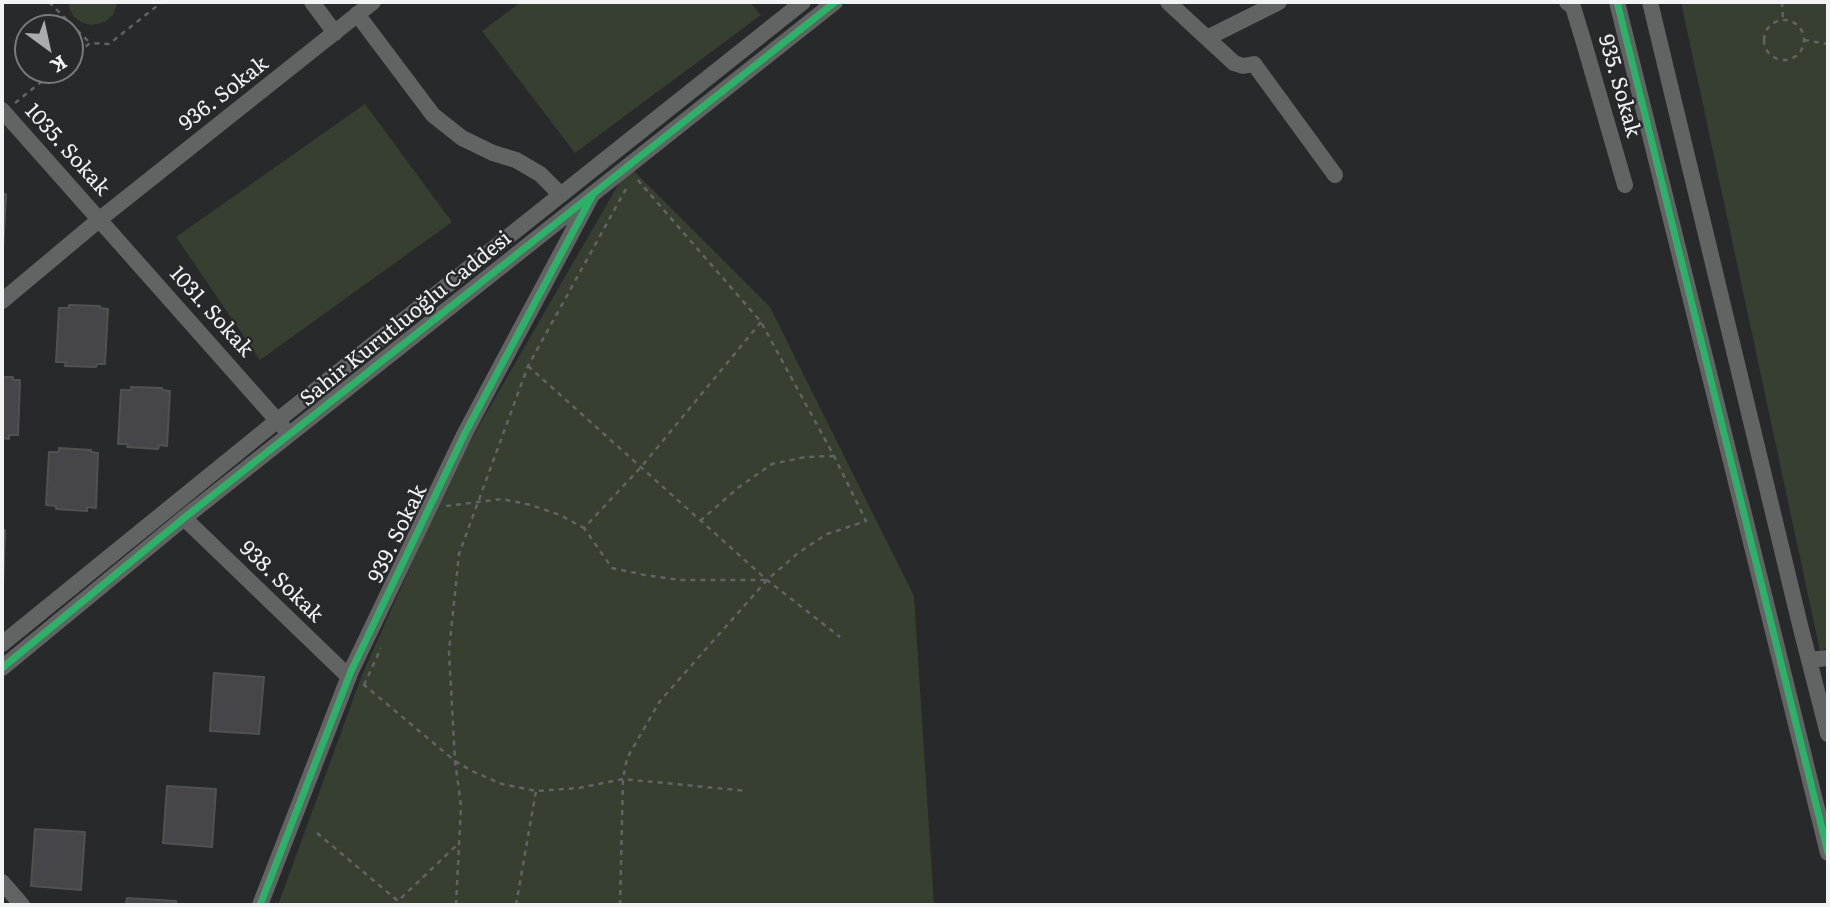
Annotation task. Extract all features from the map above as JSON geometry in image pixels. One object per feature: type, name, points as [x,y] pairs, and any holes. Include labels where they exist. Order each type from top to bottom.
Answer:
[{"type":"street","points":[[312,2],[335,33]]},
{"type":"street","name":"936. Sokak","points":[[2,300],[373,2]]},
{"type":"street","name":"Sahir Kurutluoğlu Caddesi","points":[[2,644],[561,195],[783,8],[803,2]]},
{"type":"street","name":"Sahir Kurutluoğlu Caddesi","points":[[2,668],[184,518],[835,2]]},
{"type":"street","points":[[1168,2],[1234,62],[1243,66],[1254,64],[1335,175]]},
{"type":"street","points":[[1207,38],[1279,2]]},
{"type":"street","name":"935. Sokak","points":[[1567,2],[1573,7],[1625,185]]},
{"type":"street","points":[[1618,2],[1828,853]]},
{"type":"street","points":[[1650,2],[1828,734]]},
{"type":"street","points":[[783,8],[801,28]]},
{"type":"street","points":[[357,14],[433,115],[462,138],[493,153],[516,160],[540,174],[561,195]]},
{"type":"street","name":"1035. Sokak","points":[[3,111],[100,219]]},
{"type":"street","name":"939. Sokak","points":[[260,905],[355,678],[465,433],[595,190]]},
{"type":"street","name":"1031. Sokak","points":[[100,219],[289,435]]},
{"type":"street","name":"938. Sokak","points":[[184,518],[355,678]]},
{"type":"street","points":[[1809,660],[1828,659]]},
{"type":"street","points":[[2,882],[22,905]]},
{"type":"path","points":[[49,2],[90,43]]},
{"type":"path","points":[[84,48],[90,43],[109,44],[159,2]]},
{"type":"path","points":[[1782,2],[1783,20]]},
{"type":"path","points":[[1783,20],[1795,24],[1804,40],[1800,52],[1789,59],[1776,58],[1771,54],[1767,49],[1765,37],[1771,25],[1783,20]]},
{"type":"path","points":[[1804,40],[1828,44]]},
{"type":"path","points":[[3,111],[38,84]]},
{"type":"path","points":[[620,905],[623,779],[627,758],[660,701],[767,580],[827,534],[866,521],[761,322],[634,175]]},
{"type":"path","points":[[456,905],[461,806],[455,761],[449,652],[459,554],[528,366],[627,187]]},
{"type":"path","points":[[584,528],[642,466],[761,322]]},
{"type":"path","points":[[528,366],[767,580],[840,636]]},
{"type":"path","points":[[700,522],[739,487],[772,464],[806,457],[834,456]]},
{"type":"path","points":[[443,507],[502,499],[560,515],[584,528],[612,568],[680,580],[767,580]]},
{"type":"path","points":[[381,647],[355,678],[455,761],[502,784],[536,791],[579,788],[623,779],[747,791]]},
{"type":"path","points":[[516,905],[536,791]]},
{"type":"path","points":[[317,833],[398,901],[459,843]]},
{"type":"green space","points":[[68,2],[118,2],[113,15],[98,24],[84,23],[84,14],[72,14]]},
{"type":"green space","points":[[521,2],[750,2],[761,15],[575,153],[482,31]]},
{"type":"green space","points":[[1681,2],[1828,2],[1828,647],[1820,651]]},
{"type":"green space","points":[[365,104],[452,222],[260,360],[176,237]]},
{"type":"green space","points":[[629,166],[770,307],[914,596],[934,905],[278,905],[362,675],[454,469]]},
{"type":"building","points":[[2,194],[6,194],[3,249],[2,249]]},
{"type":"building","points":[[69,305],[100,306],[108,309],[105,364],[97,364],[96,367],[65,366],[66,362],[56,362],[59,308],[69,308]]},
{"type":"building","points":[[2,377],[20,380],[18,435],[9,435],[9,439],[2,438]]},
{"type":"building","points":[[131,387],[162,388],[170,391],[167,446],[159,445],[158,449],[118,444],[121,390],[131,390]]},
{"type":"building","points":[[59,448],[98,453],[96,508],[87,507],[87,511],[56,509],[56,506],[46,505],[49,452],[59,452]]},
{"type":"building","points":[[2,530],[5,530],[3,585],[2,585]]},
{"type":"building","points":[[214,673],[264,677],[259,734],[210,731]]},
{"type":"building","points":[[167,786],[216,789],[212,847],[163,843]]},
{"type":"building","points":[[35,829],[85,832],[81,890],[31,886]]},
{"type":"building","points":[[127,898],[176,901],[176,905],[126,905]]},
{"type":"cycle path","points":[[2,668],[184,518],[835,2]]},
{"type":"cycle path","points":[[1617,2],[1828,853]]},
{"type":"cycle path","points":[[260,905],[351,671],[465,433],[592,196]]}]
